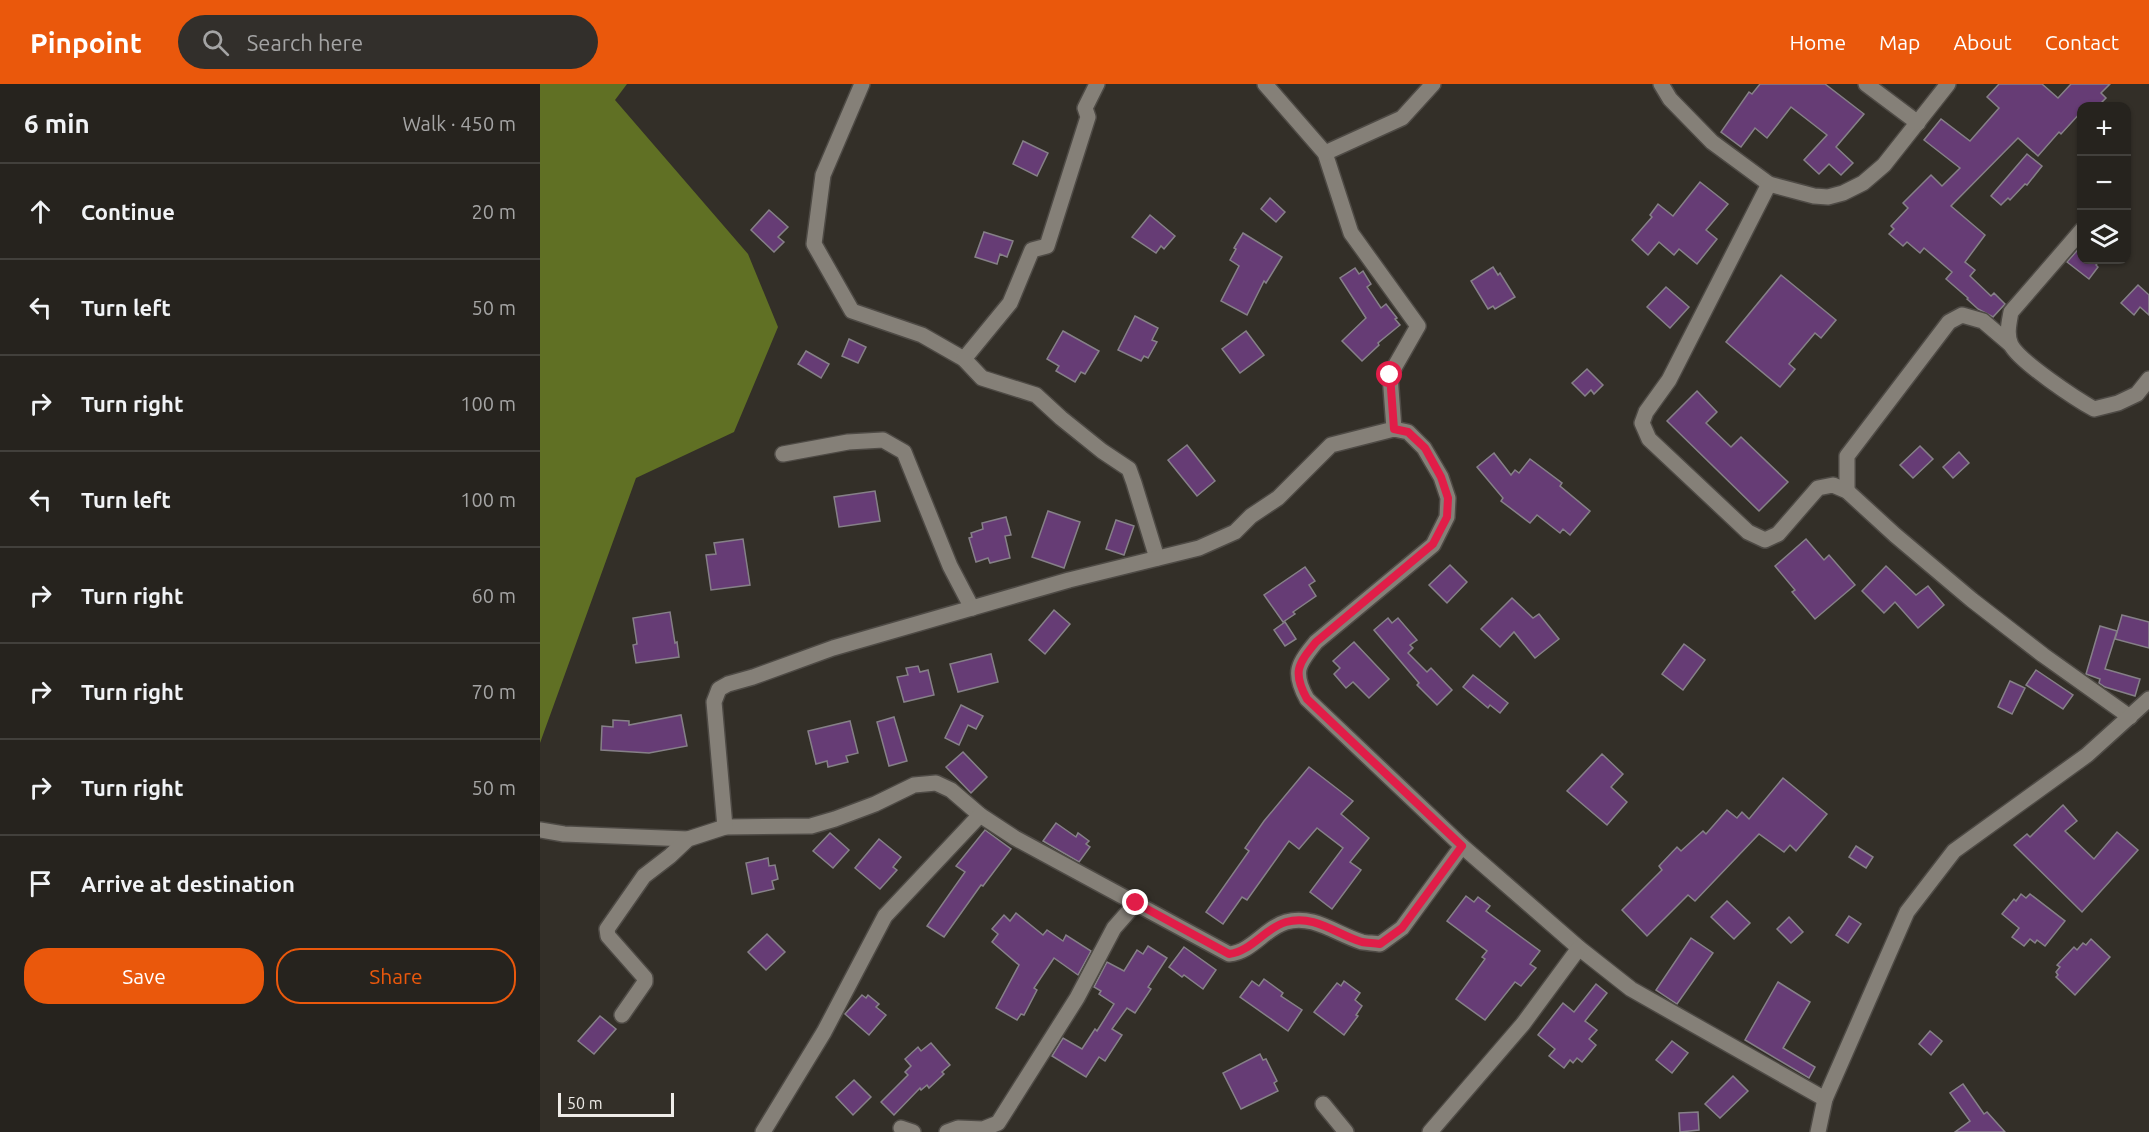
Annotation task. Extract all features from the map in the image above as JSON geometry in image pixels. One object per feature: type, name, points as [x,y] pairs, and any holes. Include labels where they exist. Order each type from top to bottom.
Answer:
[{"type":"street","points":[[862,84],[823,175],[814,244],[852,311],[922,335],[964,359],[982,378],[1036,395],[1085,438],[1128,469],[1157,558]]},
{"type":"street","points":[[964,359],[1010,303],[1032,250],[1047,246],[1088,117],[1085,108],[1097,84]]},
{"type":"street","points":[[1265,84],[1325,153],[1351,233],[1418,326],[1390,375],[1394,429]]},
{"type":"street","points":[[1325,153],[1402,118],[1433,84]]},
{"type":"street","points":[[1661,84],[1670,99],[1712,142],[1770,184],[1814,196],[1828,197],[1843,193],[1863,183],[1884,165],[1948,84]]},
{"type":"street","points":[[1866,84],[1918,123]]},
{"type":"street","points":[[1770,184],[1669,380],[1646,412],[1642,423],[1649,439],[1748,532],[1765,540],[1778,534],[1818,488],[1833,485],[1847,491],[1972,600],[2043,655],[2130,717]]},
{"type":"street","points":[[2010,344],[2008,330],[2011,312],[2077,236]]},
{"type":"street","points":[[1847,491],[1847,456],[1949,322],[1962,315],[1983,321],[2018,354],[2073,397],[2094,409],[2118,403],[2137,394],[2149,379]]},
{"type":"street","points":[[725,827],[714,702],[719,689],[833,648],[1069,580],[1199,548],[1236,532],[1251,516],[1278,498],[1331,445],[1394,429],[1408,432],[1425,448],[1441,477],[1448,498],[1447,517],[1433,544],[1316,642],[1300,662],[1299,684],[1307,699],[1462,846],[1579,948],[1631,989],[1825,1098]]},
{"type":"street","points":[[783,454],[848,442],[883,440],[904,452],[950,566],[972,608]]},
{"type":"street","points":[[1818,1132],[1825,1098],[1907,912],[1954,851],[2087,755],[2149,699]]},
{"type":"street","points":[[540,830],[576,834],[688,839],[725,827],[811,825],[865,808],[914,785],[936,783],[951,790],[980,815],[1015,838],[1229,954],[1244,949],[1282,923],[1304,919],[1335,929],[1362,942],[1380,944],[1402,928],[1462,846]]},
{"type":"street","points":[[763,1132],[824,1032],[885,916],[980,815]]},
{"type":"street","points":[[622,1015],[645,982],[645,978],[608,936],[607,929],[644,876],[688,839]]},
{"type":"street","points":[[947,1132],[958,1128],[983,1129],[998,1123],[1077,998],[1114,928],[1136,903]]},
{"type":"street","points":[[1430,1132],[1523,1024],[1579,948]]},
{"type":"street","points":[[1323,1104],[1346,1132]]},
{"type":"green space","points":[[540,84],[627,84],[615,100],[748,254],[778,327],[734,432],[636,478],[540,743]]},
{"type":"building","points":[[1760,84],[1825,84],[1864,114],[1836,147],[1853,163],[1841,175],[1829,164],[1819,174],[1804,160],[1827,135],[1791,107],[1767,138],[1755,128],[1741,147],[1721,132],[1749,92],[1752,94]]},
{"type":"building","points":[[1999,84],[2042,84],[2058,98],[2071,84],[2110,84],[2101,93],[2106,98],[2102,102],[2077,102],[2077,116],[2061,134],[2059,132],[2038,156],[2018,138],[1951,206],[1985,235],[1965,262],[1975,270],[1970,276],[1991,296],[1994,293],[2005,304],[1993,317],[1978,309],[1946,279],[1952,272],[1924,248],[1920,253],[1907,242],[1903,246],[1889,234],[1894,229],[1891,226],[1908,208],[1903,203],[1931,175],[1942,186],[1960,168],[1924,140],[1941,119],[1970,141],[1999,108],[1987,97]]},
{"type":"building","points":[[1023,141],[1048,153],[1037,176],[1013,164]]},
{"type":"building","points":[[2027,154],[2042,166],[2027,185],[2025,184],[2010,200],[2008,198],[2001,205],[1991,196]]},
{"type":"building","points":[[1700,182],[1728,204],[1706,230],[1717,239],[1697,264],[1679,249],[1674,255],[1659,242],[1648,255],[1632,240],[1652,217],[1650,215],[1658,204],[1673,216]]},
{"type":"building","points":[[1270,198],[1285,212],[1276,222],[1261,209]]},
{"type":"building","points":[[769,210],[788,227],[778,237],[784,242],[774,252],[751,230]]},
{"type":"building","points":[[1150,215],[1175,236],[1164,249],[1161,246],[1156,253],[1132,237]]},
{"type":"building","points":[[984,232],[1013,241],[1007,257],[1000,254],[997,264],[975,257]]},
{"type":"building","points":[[1243,233],[1282,257],[1266,283],[1264,281],[1247,315],[1221,301],[1239,266],[1230,260]]},
{"type":"building","points":[[2077,251],[2077,264],[2097,264],[2098,267],[2089,279],[2067,262]]},
{"type":"building","points":[[1493,267],[1498,275],[1500,273],[1515,297],[1495,309],[1493,306],[1488,309],[1471,281]]},
{"type":"building","points":[[1355,268],[1359,274],[1363,271],[1371,284],[1367,287],[1381,308],[1386,304],[1400,325],[1378,343],[1379,345],[1362,361],[1342,341],[1366,318],[1340,278]]},
{"type":"building","points":[[1781,275],[1836,320],[1821,338],[1815,333],[1789,364],[1795,369],[1780,387],[1726,342]]},
{"type":"building","points":[[2138,285],[2149,295],[2149,315],[2140,307],[2134,315],[2121,303]]},
{"type":"building","points":[[1666,287],[1689,307],[1670,328],[1647,307]]},
{"type":"building","points":[[1135,316],[1158,328],[1152,340],[1157,342],[1148,358],[1144,356],[1141,361],[1118,350]]},
{"type":"building","points":[[1063,331],[1099,351],[1085,374],[1081,372],[1075,382],[1056,371],[1059,366],[1047,359]]},
{"type":"building","points":[[1246,331],[1264,355],[1240,373],[1222,349]]},
{"type":"building","points":[[849,339],[866,347],[858,363],[842,356]]},
{"type":"building","points":[[806,351],[829,364],[821,378],[798,364]]},
{"type":"building","points":[[1587,369],[1603,385],[1594,394],[1591,390],[1585,396],[1572,383]]},
{"type":"building","points":[[1697,391],[1717,412],[1706,423],[1731,447],[1741,437],[1788,482],[1759,511],[1667,421]]},
{"type":"building","points":[[1187,445],[1215,481],[1197,496],[1168,460]]},
{"type":"building","points":[[1920,446],[1933,459],[1913,478],[1900,465]]},
{"type":"building","points":[[1959,452],[1969,463],[1953,478],[1943,467]]},
{"type":"building","points":[[1494,453],[1511,475],[1515,470],[1519,473],[1530,459],[1562,483],[1560,486],[1590,511],[1570,535],[1563,529],[1560,533],[1537,515],[1530,523],[1501,501],[1503,498],[1477,467]]},
{"type":"building","points":[[875,491],[880,521],[839,527],[834,497]]},
{"type":"building","points":[[1048,511],[1080,522],[1064,568],[1032,557]]},
{"type":"building","points":[[1006,517],[1011,535],[1005,536],[1010,558],[990,563],[988,558],[976,562],[969,538],[972,537],[971,533],[983,529],[982,523]]},
{"type":"building","points":[[1116,520],[1134,526],[1124,555],[1106,549]]},
{"type":"building","points":[[743,539],[750,585],[711,590],[706,555],[716,554],[714,543]]},
{"type":"building","points":[[1806,539],[1824,560],[1829,555],[1855,585],[1815,619],[1792,592],[1795,590],[1775,566]]},
{"type":"building","points":[[1450,565],[1467,582],[1447,603],[1429,585]]},
{"type":"building","points":[[1886,566],[1916,595],[1928,586],[1944,605],[1918,628],[1895,602],[1884,613],[1862,591]]},
{"type":"building","points":[[1305,567],[1315,581],[1309,585],[1316,596],[1283,622],[1264,595]]},
{"type":"building","points":[[1512,598],[1533,618],[1539,614],[1559,639],[1535,658],[1514,632],[1500,647],[1481,629]]},
{"type":"building","points":[[1054,610],[1070,624],[1045,654],[1029,640]]},
{"type":"building","points":[[670,612],[679,657],[636,663],[633,645],[637,644],[633,618]]},
{"type":"building","points":[[2122,615],[2149,622],[2149,648],[2115,639]]},
{"type":"building","points":[[1388,618],[1392,623],[1398,618],[1417,640],[1410,645],[1413,648],[1408,653],[1427,672],[1431,668],[1452,690],[1437,705],[1417,685],[1419,683],[1374,630]]},
{"type":"building","points":[[1285,622],[1296,639],[1285,646],[1274,630]]},
{"type":"building","points":[[2100,626],[2117,631],[2105,669],[2140,679],[2135,696],[2105,687],[2099,683],[2100,679],[2086,674]]},
{"type":"building","points":[[1354,642],[1389,679],[1369,698],[1353,682],[1346,688],[1334,674],[1340,668],[1333,661]]},
{"type":"building","points":[[1684,644],[1705,660],[1683,690],[1662,674]]},
{"type":"building","points":[[991,654],[998,682],[958,692],[950,664]]},
{"type":"building","points":[[918,666],[920,672],[928,670],[934,695],[904,702],[897,677],[908,675],[906,668]]},
{"type":"building","points":[[2036,670],[2073,695],[2063,709],[2026,685]]},
{"type":"building","points":[[1473,675],[1508,703],[1500,713],[1490,705],[1488,708],[1463,687]]},
{"type":"building","points":[[2010,681],[2025,688],[2012,714],[1998,707]]},
{"type":"building","points":[[961,705],[983,716],[976,729],[968,725],[959,745],[945,738]]},
{"type":"building","points":[[681,715],[687,746],[649,753],[601,750],[602,726],[613,727],[613,720],[629,721],[629,725]]},
{"type":"building","points":[[894,717],[907,761],[889,766],[877,722]]},
{"type":"building","points":[[850,721],[858,753],[846,756],[848,762],[828,767],[827,761],[816,764],[808,731]]},
{"type":"building","points":[[963,752],[987,777],[971,793],[946,767]]},
{"type":"building","points":[[1602,754],[1623,774],[1611,787],[1627,802],[1607,825],[1567,791]]},
{"type":"building","points":[[1309,767],[1353,801],[1341,814],[1369,838],[1350,862],[1361,870],[1332,909],[1310,892],[1343,848],[1317,828],[1299,849],[1289,841],[1247,900],[1242,897],[1223,924],[1206,912],[1249,851],[1245,848],[1264,821]]},
{"type":"building","points":[[1783,778],[1827,814],[1796,851],[1790,845],[1784,852],[1759,834],[1695,901],[1688,895],[1647,936],[1622,910],[1662,870],[1659,866],[1677,847],[1681,851],[1703,831],[1706,834],[1727,810],[1737,818],[1742,812],[1749,819]]},
{"type":"building","points":[[2063,805],[2077,821],[2065,831],[2094,859],[2117,832],[2138,850],[2082,912],[2014,845],[2027,834],[2030,837]]},
{"type":"building","points":[[1056,823],[1076,837],[1078,833],[1089,841],[1086,844],[1090,847],[1079,862],[1043,841]]},
{"type":"building","points":[[985,830],[1011,849],[983,886],[981,885],[944,937],[927,926],[965,872],[956,866]]},
{"type":"building","points":[[830,833],[849,850],[833,868],[813,851]]},
{"type":"building","points":[[879,839],[901,857],[893,867],[897,870],[880,889],[855,868]]},
{"type":"building","points":[[1856,846],[1873,857],[1866,868],[1849,857]]},
{"type":"building","points":[[768,858],[769,866],[775,865],[778,879],[772,881],[774,889],[752,894],[746,863]]},
{"type":"building","points":[[2021,894],[2026,898],[2030,894],[2065,921],[2045,946],[2037,940],[2035,943],[2030,939],[2024,946],[2012,937],[2019,928],[2002,914]]},
{"type":"building","points":[[1466,896],[1474,902],[1478,897],[1490,906],[1486,911],[1540,951],[1530,964],[1536,968],[1521,986],[1515,982],[1485,1020],[1456,999],[1485,959],[1482,957],[1487,951],[1447,921]]},
{"type":"building","points":[[1727,901],[1750,923],[1734,939],[1711,917]]},
{"type":"building","points":[[1016,913],[1043,935],[1047,930],[1063,941],[1066,935],[1091,951],[1078,975],[1054,958],[1034,988],[1037,990],[1024,1015],[1021,1014],[1017,1020],[996,1008],[1019,965],[992,942],[998,934],[992,929],[1004,915],[1010,921]]},
{"type":"building","points":[[1849,916],[1861,924],[1848,943],[1836,935]]},
{"type":"building","points":[[1789,917],[1803,932],[1791,943],[1777,929]]},
{"type":"building","points":[[767,934],[785,952],[766,970],[748,952]]},
{"type":"building","points":[[1691,938],[1713,953],[1677,1004],[1656,990]]},
{"type":"building","points":[[2091,939],[2110,957],[2075,995],[2056,977],[2058,975],[2056,972],[2060,967],[2057,965],[2074,947],[2077,950]]},
{"type":"building","points":[[1148,946],[1167,958],[1148,987],[1151,989],[1135,1013],[1127,1008],[1112,1029],[1122,1035],[1105,1061],[1099,1057],[1086,1077],[1052,1056],[1063,1038],[1082,1049],[1114,1004],[1099,994],[1101,991],[1094,987],[1107,962],[1124,971],[1137,950],[1143,954]]},
{"type":"building","points":[[1184,947],[1216,970],[1203,989],[1169,967]]},
{"type":"building","points":[[1264,979],[1283,993],[1281,996],[1302,1010],[1288,1031],[1240,997],[1252,981],[1259,986]]},
{"type":"building","points":[[1344,981],[1360,993],[1355,1000],[1362,1006],[1356,1015],[1358,1016],[1344,1035],[1314,1012],[1337,983],[1341,986]]},
{"type":"building","points":[[1778,982],[1810,1002],[1783,1048],[1815,1067],[1809,1078],[1745,1040]]},
{"type":"building","points":[[1596,984],[1607,993],[1585,1021],[1597,1030],[1589,1039],[1596,1045],[1582,1062],[1577,1058],[1573,1063],[1570,1060],[1564,1068],[1549,1056],[1555,1049],[1538,1035],[1563,1003],[1574,1012]]},
{"type":"building","points":[[862,995],[866,998],[868,995],[879,1004],[876,1007],[886,1015],[869,1035],[845,1014]]},
{"type":"building","points":[[600,1016],[616,1029],[594,1054],[578,1041]]},
{"type":"building","points":[[1930,1031],[1942,1041],[1931,1055],[1919,1044]]},
{"type":"building","points":[[1672,1041],[1688,1053],[1672,1073],[1656,1060]]},
{"type":"building","points":[[931,1043],[950,1065],[929,1088],[927,1085],[921,1090],[920,1088],[894,1115],[881,1102],[908,1075],[905,1072],[911,1066],[905,1059],[918,1047],[921,1051]]},
{"type":"building","points":[[1260,1054],[1263,1060],[1266,1059],[1277,1081],[1274,1083],[1278,1091],[1241,1109],[1223,1073]]},
{"type":"building","points":[[1733,1076],[1748,1091],[1720,1118],[1705,1104]]},
{"type":"building","points":[[854,1080],[871,1097],[853,1115],[836,1097]]},
{"type":"building","points":[[1963,1084],[1984,1114],[1987,1112],[2005,1132],[1955,1132],[1970,1121],[1950,1093]]},
{"type":"building","points":[[1698,1112],[1699,1130],[1680,1132],[1679,1113]]},
{"type":"route","points":[[1136,903],[1229,954],[1244,949],[1282,923],[1304,919],[1335,929],[1362,942],[1380,944],[1402,928],[1462,846],[1307,699],[1299,684],[1300,662],[1316,642],[1433,544],[1447,517],[1448,498],[1441,477],[1425,448],[1408,432],[1394,429],[1390,375]]}]
